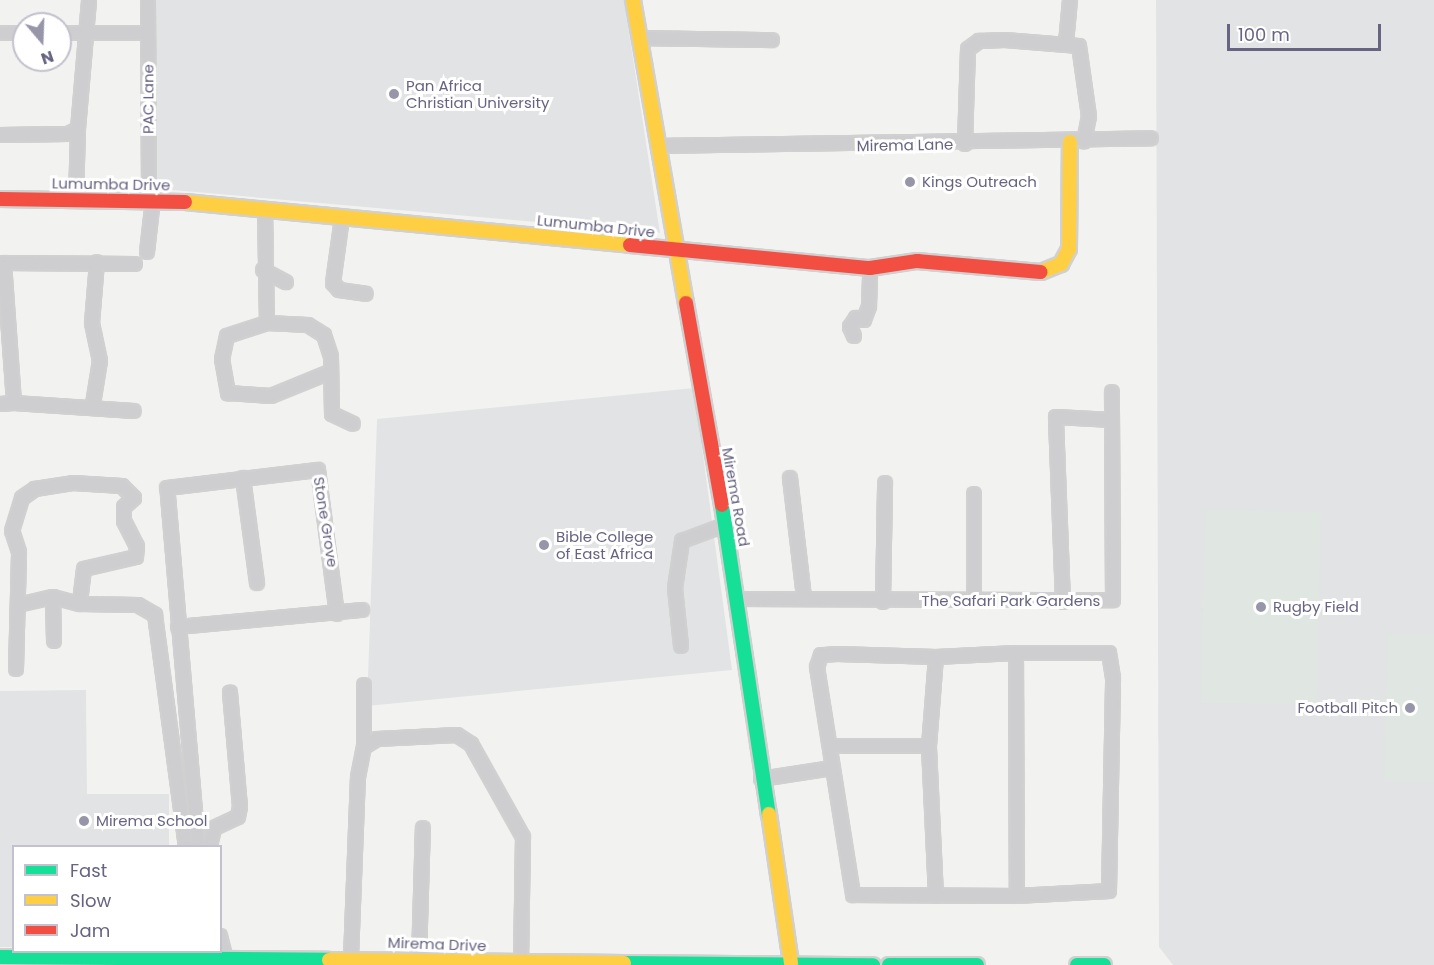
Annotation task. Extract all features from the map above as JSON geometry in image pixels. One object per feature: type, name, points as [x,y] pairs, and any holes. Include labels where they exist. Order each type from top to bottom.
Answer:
[{"type":"street","points":[[76,200],[78,129],[89,32],[89,0]]},
{"type":"street","name":"PAC Lane","points":[[147,252],[151,199],[148,0]]},
{"type":"street","name":"Mirema Road","points":[[633,0],[738,599],[761,779],[799,964]]},
{"type":"street","points":[[1066,43],[1070,0]]},
{"type":"street","points":[[72,33],[148,33]]},
{"type":"street","points":[[640,38],[772,40]]},
{"type":"street","points":[[965,144],[970,45],[1005,40],[1066,43],[1079,46],[1084,55],[1089,116],[1077,142]]},
{"type":"street","points":[[0,135],[78,129]]},
{"type":"street","name":"Mirema Lane","points":[[660,146],[965,144],[1151,138]]},
{"type":"street","name":"Lumumba Drive","points":[[0,199],[151,199],[870,268],[917,261],[1050,272],[1069,249],[1077,142]]},
{"type":"street","points":[[265,209],[263,270],[267,323]]},
{"type":"street","points":[[342,218],[333,283],[339,290],[366,294]]},
{"type":"street","points":[[93,404],[100,361],[92,323],[97,262]]},
{"type":"street","points":[[14,403],[2,263],[135,264]]},
{"type":"street","points":[[854,336],[850,327],[856,318],[864,320],[869,306],[870,268]]},
{"type":"street","points":[[263,270],[286,282]]},
{"type":"street","points":[[330,372],[271,396],[228,393],[222,359],[227,336],[267,323],[319,329],[329,347],[332,414],[352,424]]},
{"type":"street","name":"The Safari Park Gardens","points":[[738,599],[804,598],[883,602],[1113,600],[1112,392]]},
{"type":"street","points":[[0,404],[93,404],[134,411]]},
{"type":"street","points":[[1064,602],[1056,417],[1112,420]]},
{"type":"street","name":"Stone Grove","points":[[198,845],[164,490],[184,482],[318,471],[337,614]]},
{"type":"street","points":[[790,477],[804,598]]},
{"type":"street","points":[[243,478],[257,583]]},
{"type":"street","points":[[16,669],[19,552],[12,531],[22,498],[35,489],[73,483],[122,486],[134,498],[124,507],[124,521],[137,546],[136,557],[84,569],[80,604]]},
{"type":"street","points":[[883,602],[885,483]]},
{"type":"street","points":[[974,494],[974,600]]},
{"type":"street","points":[[681,646],[675,588],[682,541],[724,525]]},
{"type":"street","points":[[53,597],[54,641]]},
{"type":"street","points":[[18,605],[53,597],[80,604],[145,607],[158,621],[186,845]]},
{"type":"street","points":[[178,627],[362,610]]},
{"type":"street","points":[[1105,652],[1112,656],[1111,890],[1017,896],[853,895],[817,667],[821,655],[936,657],[1016,653],[1105,652]]},
{"type":"street","points":[[1016,653],[1017,896]]},
{"type":"street","points":[[936,657],[929,746],[936,896]]},
{"type":"street","points":[[351,958],[358,777],[364,747],[364,684]]},
{"type":"street","points":[[210,845],[214,828],[238,817],[240,807],[230,692]]},
{"type":"street","points":[[364,747],[377,740],[445,735],[457,735],[471,744],[523,837],[521,962]]},
{"type":"street","points":[[831,746],[929,746]]},
{"type":"street","points":[[761,779],[832,768]]},
{"type":"street","points":[[419,959],[423,828]]},
{"type":"street","points":[[222,944],[226,960]]},
{"type":"street","name":"Mirema Drive","points":[[0,957],[53,962],[351,958],[419,959],[466,964],[521,962],[873,965]]},
{"type":"street","points":[[890,965],[977,965]]},
{"type":"street","points":[[1077,965],[1104,965]]},
{"type":"shaded area","name":"Pan Africa Christian University","points":[[150,0],[624,0],[660,233],[150,188]]},
{"type":"shaded area","points":[[1156,0],[1434,0],[1434,965],[1173,965],[1159,947]]},
{"type":"shaded area","name":"Bible College of East Africa","points":[[694,388],[732,670],[367,706],[377,419]]},
{"type":"shaded area","name":"Rugby Field","points":[[1205,510],[1321,512],[1317,705],[1201,703]]},
{"type":"shaded area","name":"Football Pitch","points":[[1388,634],[1434,635],[1434,782],[1384,781]]},
{"type":"shaded area","name":"Mirema School","points":[[86,690],[87,794],[169,794],[169,845],[12,845],[12,947],[0,947],[0,691]]},
{"type":"traffic: fast","points":[[722,505],[769,814]]},
{"type":"traffic: fast","points":[[0,957],[329,960]]},
{"type":"traffic: fast","points":[[624,963],[873,965]]},
{"type":"traffic: fast","points":[[889,965],[977,965]]},
{"type":"traffic: fast","points":[[1077,965],[1104,965]]},
{"type":"traffic: slow","points":[[633,0],[686,303]]},
{"type":"traffic: slow","points":[[1041,272],[1061,264],[1069,249],[1070,142]]},
{"type":"traffic: slow","points":[[185,202],[630,245]]},
{"type":"traffic: slow","points":[[769,814],[791,963]]},
{"type":"traffic: slow","points":[[329,960],[624,963]]},
{"type":"traffic: jam","points":[[0,199],[185,202]]},
{"type":"traffic: jam","points":[[630,245],[870,268],[917,261],[1041,272]]},
{"type":"traffic: jam","points":[[686,303],[722,505]]},
{"type":"place","name":"Pan Africa Christian University","points":[[394,94]]},
{"type":"place","name":"Kings Outreach","points":[[910,182]]},
{"type":"place","name":"Bible College of East Africa","points":[[544,545]]},
{"type":"place","name":"Rugby Field","points":[[1261,607]]},
{"type":"place","name":"Football Pitch","points":[[1410,708]]},
{"type":"place","name":"Mirema School","points":[[84,821]]}]
